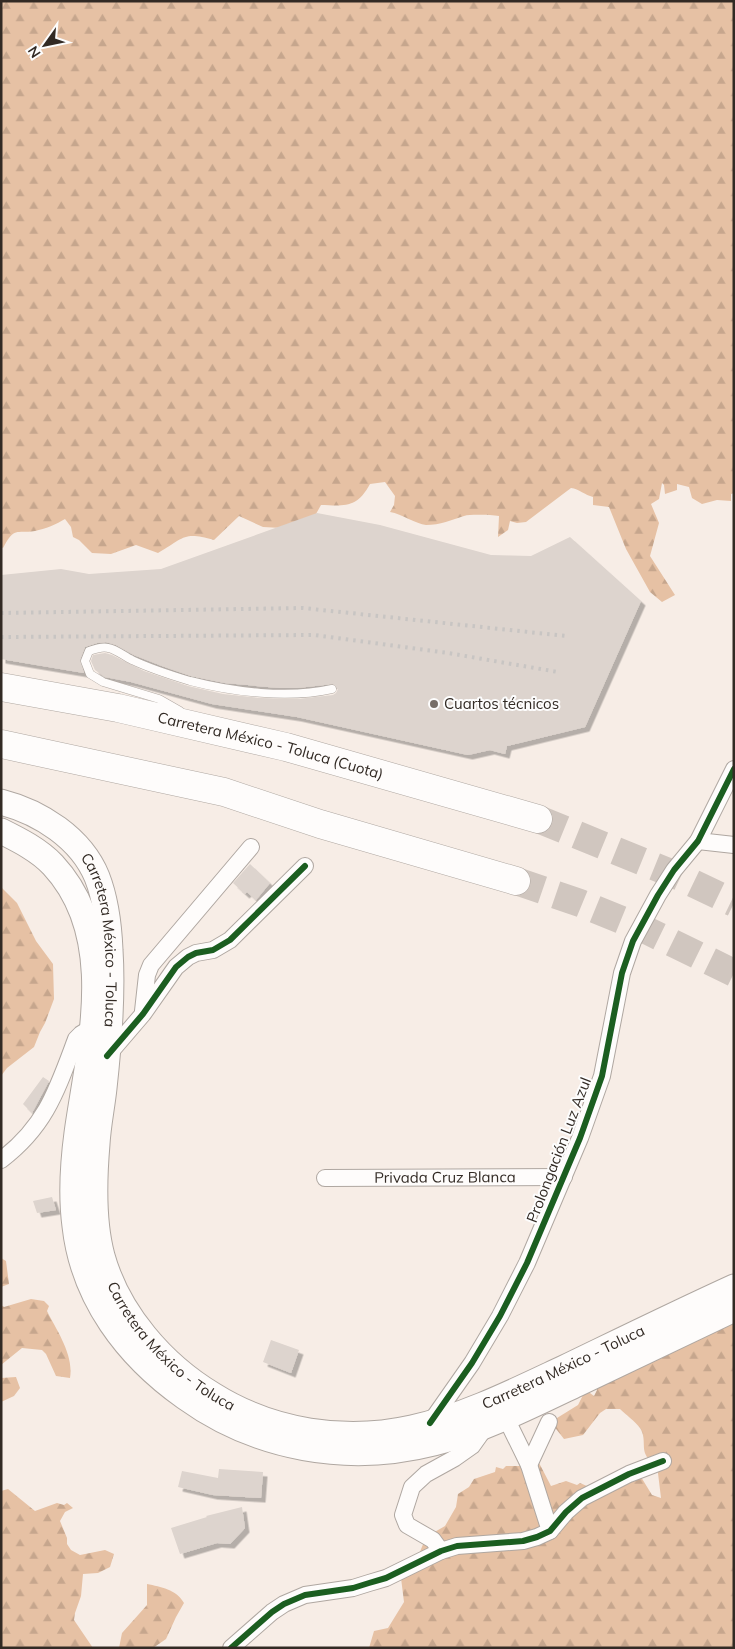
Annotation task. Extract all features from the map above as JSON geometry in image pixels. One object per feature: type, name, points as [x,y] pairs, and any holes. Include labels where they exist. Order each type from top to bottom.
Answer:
[{"type":"highway","name":"Carretera México - Toluca (Cuota)","points":[[1,687],[118,708],[286,747],[538,819]]},
{"type":"highway","points":[[1,744],[224,792],[320,824],[516,881]]},
{"type":"main road","name":"Carretera México - Toluca","points":[[1,802],[22,808],[51,824],[81,851],[96,875],[105,908],[112,978],[107,1056],[97,1144],[95,1181],[98,1231],[102,1254],[108,1274],[125,1308],[144,1334],[192,1382],[237,1409],[268,1421],[324,1433],[349,1435],[395,1431],[430,1423],[526,1386],[734,1287]]},
{"type":"main road","name":"Carretera México - Toluca","points":[[1,831],[32,848],[51,863],[69,885],[85,918],[93,958],[94,1026],[76,1137],[73,1175],[75,1225],[83,1266],[98,1304],[137,1357],[167,1384],[216,1417],[255,1435],[309,1449],[338,1452],[392,1451],[436,1443],[497,1420],[542,1400],[734,1309]]},
{"type":"street","name":"Prolongación Luz Azul","points":[[430,1423],[472,1363],[500,1316],[527,1263],[580,1138],[602,1076],[622,974],[633,941],[669,878],[698,840],[734,769]]},
{"type":"street","points":[[698,840],[734,845]]},
{"type":"street","points":[[143,1014],[147,974],[151,965],[251,848]]},
{"type":"street","points":[[107,1056],[143,1014],[182,961],[196,953],[214,950],[230,940],[305,866]]},
{"type":"street","points":[[1,1160],[19,1146],[42,1118],[56,1092],[76,1039],[94,1026]]},
{"type":"street","name":"Privada Cruz Blanca","points":[[325,1178],[564,1177]]},
{"type":"street","points":[[441,1551],[433,1540],[407,1525],[403,1515],[412,1487],[426,1474],[472,1446],[497,1420],[529,1465],[550,1531]]},
{"type":"street","points":[[529,1465],[549,1422]]},
{"type":"street","points":[[231,1648],[272,1612],[304,1595],[353,1588],[386,1578],[441,1551],[457,1546],[523,1541],[537,1537],[550,1531],[566,1512],[582,1498],[629,1474],[663,1461]]},
{"type":"lane","points":[[210,729],[160,699],[103,682],[90,674],[85,661],[89,651],[98,648],[109,648],[159,672],[193,682],[231,688],[273,694],[313,694],[332,689]]},
{"type":"green space","points":[[1,1],[734,1],[734,493],[731,494],[731,501],[717,500],[702,504],[692,498],[689,487],[677,484],[677,490],[665,494],[662,483],[659,499],[651,504],[659,523],[650,556],[675,595],[662,602],[650,592],[626,549],[609,507],[593,505],[593,497],[571,488],[526,522],[517,523],[510,521],[508,530],[498,537],[499,516],[467,515],[441,523],[426,525],[390,512],[394,505],[395,496],[385,482],[370,484],[360,498],[350,504],[337,506],[321,505],[312,521],[300,529],[263,527],[239,516],[214,540],[190,536],[179,540],[158,553],[136,545],[111,554],[92,553],[79,540],[73,537],[71,527],[65,519],[39,530],[16,532],[10,536],[3,548],[1,547]]},
{"type":"green space","points":[[1,887],[17,903],[36,941],[53,964],[54,999],[34,1047],[7,1068],[1,1076]]},
{"type":"green space","points":[[1,1258],[6,1261],[9,1284],[1,1287]]},
{"type":"green space","points":[[31,1299],[44,1301],[49,1306],[47,1311],[60,1335],[70,1361],[70,1378],[56,1376],[46,1354],[42,1350],[22,1348],[1,1365],[1,1305],[4,1307]]},
{"type":"green space","points":[[734,1303],[734,1648],[369,1648],[374,1631],[388,1628],[404,1602],[400,1570],[417,1559],[426,1537],[445,1526],[456,1507],[458,1494],[469,1487],[474,1479],[495,1472],[496,1467],[503,1469],[506,1466],[520,1466],[537,1459],[551,1486],[566,1481],[577,1485],[580,1483],[596,1490],[638,1472],[652,1495],[661,1498],[657,1465],[647,1457],[644,1438],[640,1428],[620,1409],[606,1409],[600,1413],[583,1435],[564,1439],[553,1425],[557,1418],[578,1405],[584,1393],[590,1393],[594,1396],[597,1390],[594,1381]]},
{"type":"green space","points":[[16,1377],[20,1388],[14,1396],[1,1402],[1,1378]]},
{"type":"green space","points":[[8,1489],[35,1511],[57,1503],[64,1505],[67,1503],[73,1508],[65,1512],[60,1521],[67,1538],[67,1544],[71,1550],[80,1555],[105,1550],[114,1554],[110,1567],[98,1573],[83,1574],[81,1596],[74,1620],[93,1648],[1,1648],[1,1491]]},
{"type":"green space","points":[[147,1584],[172,1592],[181,1598],[184,1603],[166,1639],[153,1648],[119,1648],[122,1633],[147,1605]]},
{"type":"building","points":[[317,513],[380,525],[491,555],[531,556],[570,537],[641,601],[585,727],[507,746],[505,754],[490,750],[468,755],[297,717],[212,704],[131,682],[105,677],[95,670],[91,661],[93,655],[105,653],[144,671],[188,686],[223,694],[260,698],[298,699],[333,695],[338,689],[333,684],[279,688],[225,683],[191,676],[134,655],[106,642],[85,647],[80,660],[84,673],[1,659],[1,575],[61,569],[89,574],[161,569]]},
{"type":"building","points":[[250,864],[270,883],[256,900],[247,892],[245,894],[233,883]]},
{"type":"building","points":[[43,1077],[49,1081],[32,1113],[23,1104]]},
{"type":"building","points":[[52,1197],[56,1210],[37,1213],[33,1201]]},
{"type":"building","points":[[271,1340],[299,1350],[291,1373],[263,1362]]},
{"type":"building","points":[[219,1469],[263,1472],[261,1498],[213,1495],[178,1487],[182,1471],[218,1478]]},
{"type":"building","points":[[242,1507],[245,1528],[230,1544],[217,1543],[180,1554],[171,1528],[206,1516]]},
{"type":"tunnel","points":[[538,819],[678,876],[734,903]]},
{"type":"tunnel","points":[[516,881],[580,903],[646,930],[734,973]]},
{"type":"railway","points":[[1,613],[303,608],[566,636]]},
{"type":"railway","points":[[1,637],[314,635],[448,653],[558,672]]},
{"type":"cycle path","points":[[430,1423],[472,1363],[500,1316],[527,1263],[580,1138],[602,1076],[622,973],[633,941],[674,870],[698,841],[734,769]]},
{"type":"cycle path","points":[[107,1056],[143,1014],[176,967],[188,957],[196,953],[213,950],[230,940],[305,866]]},
{"type":"cycle path","points":[[231,1648],[272,1612],[284,1604],[305,1595],[353,1588],[386,1578],[441,1551],[457,1546],[523,1541],[537,1537],[550,1531],[566,1512],[582,1498],[629,1474],[663,1461]]},
{"type":"place","name":"Cuartos técnicos","points":[[434,704]]}]
